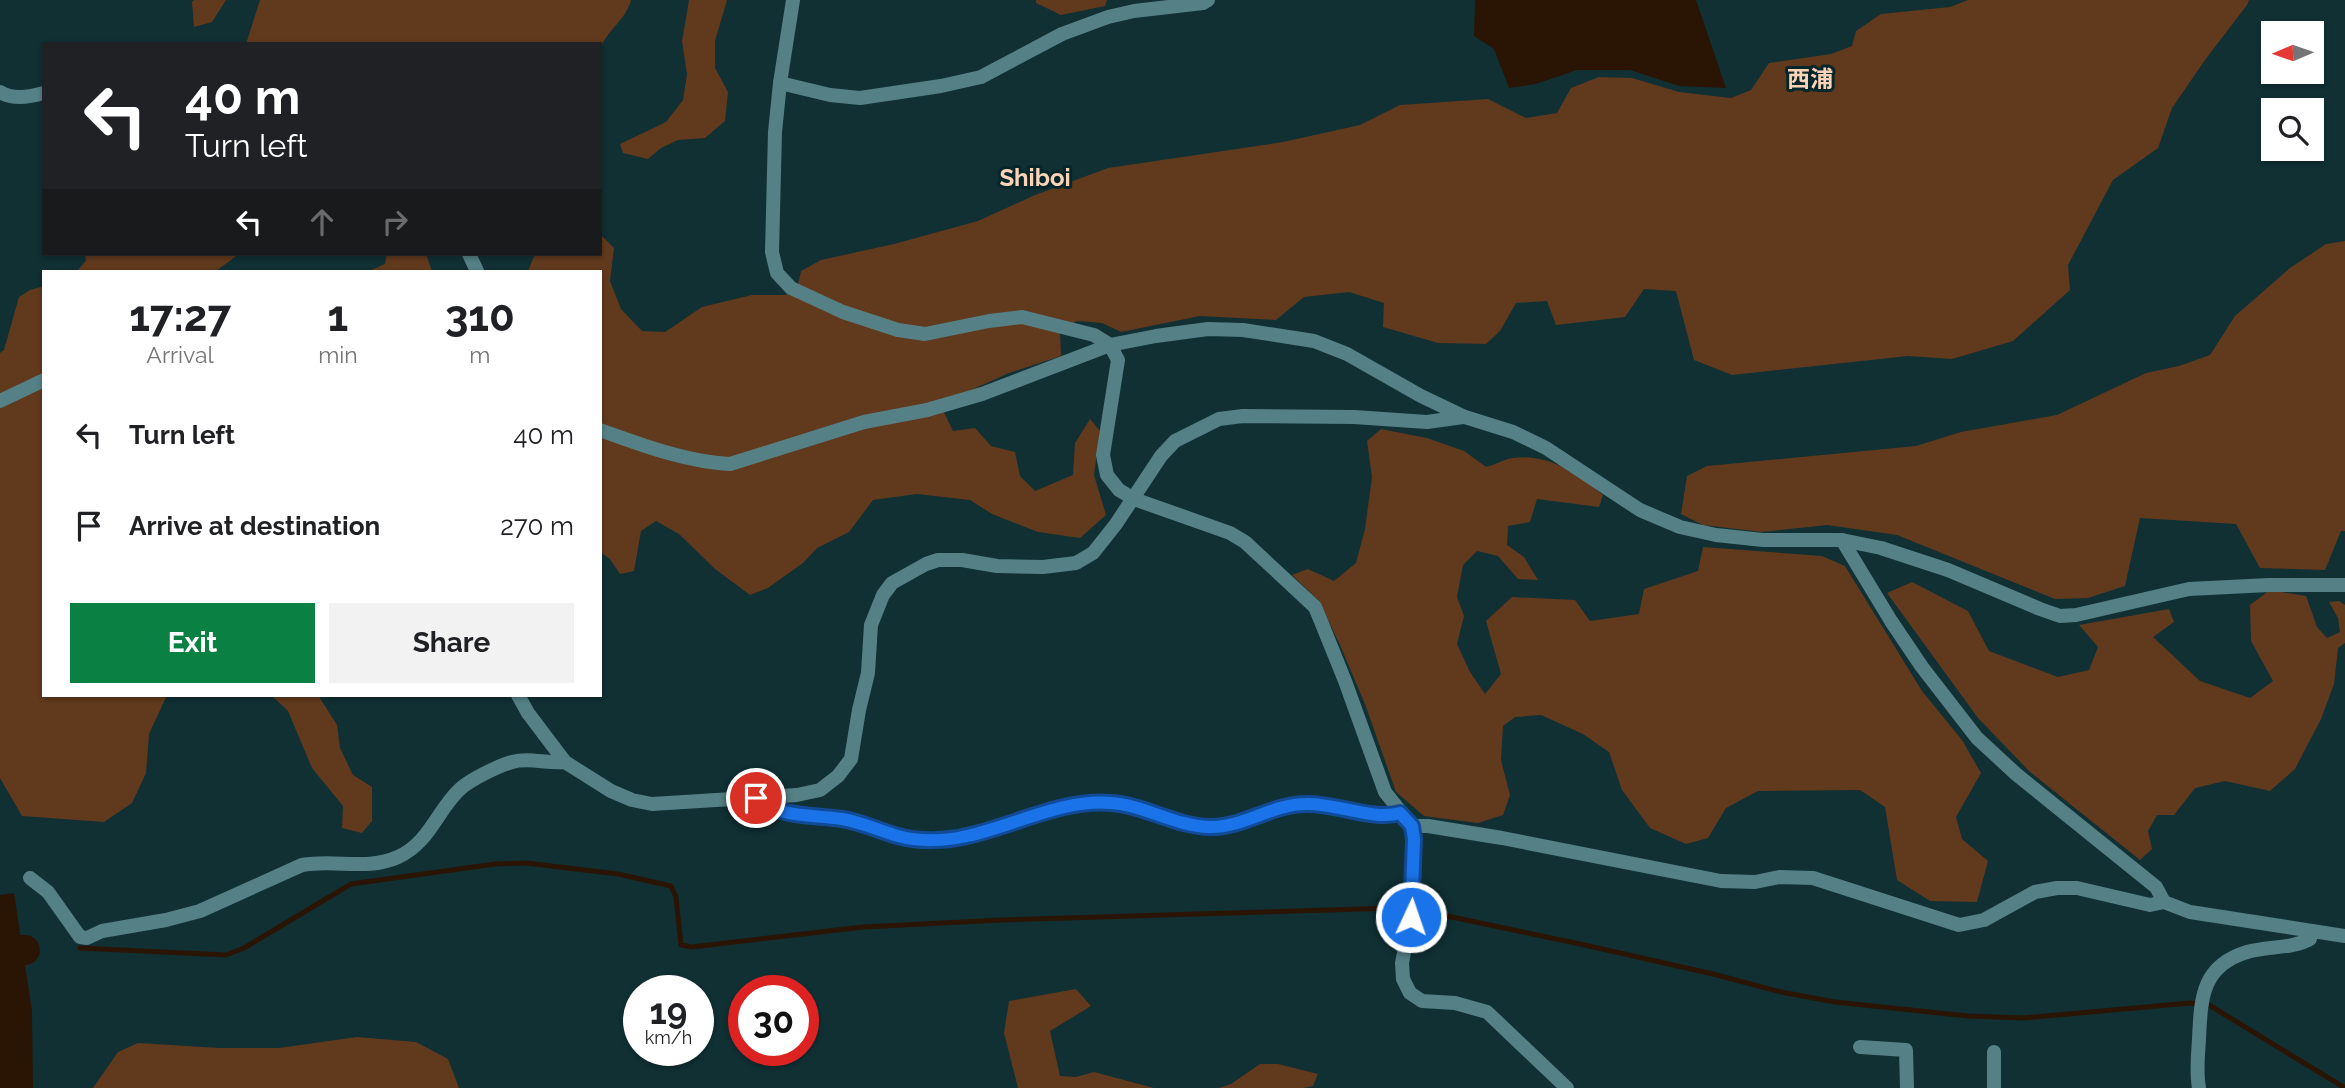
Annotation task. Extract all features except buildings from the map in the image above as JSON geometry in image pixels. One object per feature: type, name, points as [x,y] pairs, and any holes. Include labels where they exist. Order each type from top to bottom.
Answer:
[{"type":"street","points":[[793,0],[775,132],[772,252],[776,273],[792,288],[843,312],[898,330],[925,334],[1022,317],[1094,335],[1111,345],[1118,359],[1103,456],[1107,475],[1119,490],[1134,499],[1230,533],[1245,542],[1315,607],[1385,792],[1412,826],[1412,912],[1402,963],[1403,979],[1410,993],[1422,1001],[1454,1003],[1487,1012],[1567,1088]]},
{"type":"street","points":[[780,83],[830,95],[860,98],[941,86],[981,77],[1062,34],[1108,17],[1134,11],[1203,3],[1208,0]]},
{"type":"street","points":[[0,92],[27,97],[42,93]]},
{"type":"street","points":[[602,431],[684,457],[730,464],[864,422],[927,410],[982,394],[1111,345],[1208,329],[1243,330],[1314,341],[1347,354],[1421,396],[1465,417],[1513,432],[1546,448],[1640,510],[1680,527],[1716,535],[1763,540],[1842,540],[1911,556],[2060,615],[2076,615],[2189,589],[2269,584],[2345,585]]},
{"type":"street","points":[[0,401],[42,381]]},
{"type":"street","points":[[519,697],[565,762],[611,791],[632,800],[652,804],[797,796],[820,790],[838,776],[851,760],[868,673],[871,625],[883,594],[892,583],[938,560],[1032,567],[1076,562],[1093,553],[1134,499],[1161,456],[1175,441],[1219,419],[1243,416],[1354,417],[1427,422],[1465,417]]},
{"type":"street","points":[[1842,540],[1899,633],[1977,738],[2016,774],[2157,887],[2164,902]]},
{"type":"street","points":[[30,878],[48,892],[80,937],[87,938],[109,929],[166,920],[200,911],[302,865],[317,862],[361,865],[382,863],[401,856],[419,843],[433,828],[460,788],[492,770],[531,759],[565,762]]},
{"type":"street","points":[[756,798],[779,811],[852,821],[900,837],[920,839],[966,836],[1035,815],[1095,803],[1135,807],[1207,827],[1229,825],[1293,805],[1307,804],[1375,814],[1400,813]]},
{"type":"street","points":[[1412,826],[1429,826],[1502,838],[1721,881],[1755,882],[1779,877],[1813,878],[1959,925],[1984,920],[2035,892],[2077,888],[2150,905],[2164,902],[2190,912],[2345,936]]},
{"type":"street","points":[[2199,1088],[2197,1063],[2201,1003],[2212,975],[2226,962],[2242,954],[2266,947],[2301,944],[2310,939],[2311,931]]},
{"type":"street","points":[[1860,1047],[1906,1050],[1907,1088]]},
{"type":"street","points":[[1994,1052],[1994,1088]]},
{"type":"shaded area","points":[[194,0],[226,0],[212,22],[194,27]]},
{"type":"shaded area","points":[[260,0],[631,0],[602,45],[602,42],[247,42]]},
{"type":"shaded area","points":[[689,0],[727,0],[715,41],[715,68],[728,92],[725,121],[705,138],[678,140],[661,148],[648,159],[623,153],[620,144],[666,122],[683,100],[687,74],[682,41]]},
{"type":"shaded area","points":[[1036,0],[1107,0],[1105,6],[1061,15],[1036,3]]},
{"type":"shaded area","points":[[1475,0],[1696,0],[1726,88],[1679,86],[1630,70],[1577,70],[1536,84],[1509,88],[1494,49],[1474,36]]},
{"type":"shaded area","points":[[1968,0],[2249,0],[2172,108],[2158,148],[2113,180],[2068,265],[2070,290],[2013,341],[1952,359],[1908,356],[1732,375],[1694,360],[1676,291],[1644,289],[1625,317],[1556,325],[1547,301],[1516,303],[1500,331],[1486,344],[1438,343],[1383,327],[1384,303],[1349,292],[1304,297],[1276,320],[1200,316],[1121,332],[1102,323],[1077,321],[1060,331],[1061,356],[1009,373],[940,404],[953,431],[975,428],[991,446],[1015,452],[1020,476],[1035,491],[1073,475],[1075,443],[1090,419],[1100,431],[1094,475],[1106,515],[1080,538],[1038,532],[992,514],[970,500],[917,494],[873,500],[849,532],[817,548],[803,563],[768,588],[750,595],[715,569],[679,534],[656,521],[641,531],[634,571],[620,574],[610,559],[602,553],[602,270],[528,270],[534,256],[602,256],[602,236],[614,248],[610,281],[621,309],[642,331],[665,332],[702,307],[752,295],[785,295],[797,289],[801,271],[821,260],[978,221],[1035,195],[1108,168],[1283,142],[1360,125],[1400,105],[1488,99],[1526,118],[1557,113],[1571,88],[1599,77],[1632,78],[1679,92],[1731,98],[1751,90],[1769,63],[1831,54],[1852,46],[1856,31],[1881,14],[1950,7]]},
{"type":"shaded area","points":[[2345,241],[2345,531],[2341,531],[2325,570],[2260,568],[2236,524],[2140,518],[2125,586],[2088,598],[2055,599],[1897,535],[1827,525],[1762,532],[1703,525],[1681,514],[1687,476],[1707,466],[1916,446],[1961,432],[2057,415],[2146,373],[2179,366],[2210,355],[2235,316],[2290,268],[2326,244]]},
{"type":"shaded area","points":[[85,256],[236,256],[217,270],[78,270],[86,261]]},
{"type":"shaded area","points":[[387,256],[427,256],[432,270],[371,270],[385,264]]},
{"type":"shaded area","points":[[42,287],[42,697],[166,697],[149,734],[146,773],[132,803],[104,822],[22,816],[0,778],[0,353],[4,350],[19,297]]},
{"type":"shaded area","points":[[1381,429],[1427,438],[1464,451],[1486,467],[1513,458],[1526,457],[1550,462],[1573,473],[1603,495],[1599,507],[1537,499],[1530,522],[1508,526],[1507,545],[1524,557],[1538,580],[1518,579],[1498,556],[1477,551],[1463,565],[1457,597],[1464,616],[1457,644],[1470,672],[1485,694],[1501,674],[1486,621],[1512,597],[1575,600],[1590,621],[1639,614],[1644,589],[1698,571],[1703,547],[1822,556],[1845,566],[1922,691],[1962,740],[1981,773],[1956,817],[1962,839],[1988,861],[1977,902],[1930,901],[1897,880],[1885,807],[1860,790],[1758,791],[1726,808],[1708,838],[1686,844],[1650,828],[1622,790],[1609,752],[1583,734],[1541,715],[1515,717],[1503,726],[1501,760],[1510,795],[1503,815],[1478,823],[1424,816],[1396,792],[1365,704],[1319,601],[1292,575],[1308,569],[1334,581],[1356,563],[1365,529],[1372,477],[1367,441]]},
{"type":"shaded area","points":[[1912,582],[1968,611],[1989,651],[2058,677],[2089,670],[2098,647],[2079,625],[2169,609],[2174,622],[2153,637],[2200,681],[2250,698],[2273,681],[2251,641],[2250,605],[2270,590],[2306,596],[2317,627],[2327,638],[2340,632],[2338,618],[2329,602],[2339,601],[2345,605],[2345,643],[2338,648],[2334,684],[2321,719],[2295,769],[2270,791],[2225,781],[2195,788],[2174,815],[2157,815],[2148,831],[2152,849],[2140,860],[2029,771],[1978,718],[1887,593]]},
{"type":"shaded area","points":[[273,697],[319,697],[337,725],[340,748],[353,775],[372,787],[372,821],[362,833],[342,828],[343,806],[312,768],[288,711]]},
{"type":"shaded area","points":[[14,893],[32,1011],[33,1088],[0,1088],[0,895]]},
{"type":"shaded area","points":[[1076,989],[1091,1006],[1050,1031],[1060,1076],[1076,1077],[1094,1072],[1154,1088],[1018,1088],[1004,1033],[1009,1001]]},
{"type":"shaded area","points":[[357,1037],[416,1042],[448,1059],[459,1088],[93,1088],[118,1052],[138,1043],[219,1048],[279,1048]]},
{"type":"shaded area","points":[[1260,1064],[1278,1064],[1318,1074],[1313,1086],[1304,1088],[1219,1088],[1231,1084]]},
{"type":"waterway","points":[[80,948],[226,955],[244,948],[351,884],[495,864],[526,863],[618,874],[671,886],[676,897],[681,945],[692,947],[863,927],[1393,908],[1428,912],[1580,944],[1781,992],[1835,1002],[1968,1016],[2024,1018],[2190,1003],[2209,1005],[2345,1088]]},
{"type":"waterway","points":[[25,950],[35,949]]},
{"type":"waterway","points":[[0,953],[25,950]]},
{"type":"district","name":"西浦","points":[[1810,78]]},
{"type":"district","name":"Shiboi","points":[[1035,177]]},
{"type":"route","points":[[756,798],[779,811],[832,817],[900,837],[920,839],[966,836],[1035,815],[1095,803],[1135,807],[1207,827],[1248,821],[1293,805],[1333,806],[1375,814],[1400,813],[1412,826],[1414,839],[1411,917]]}]
